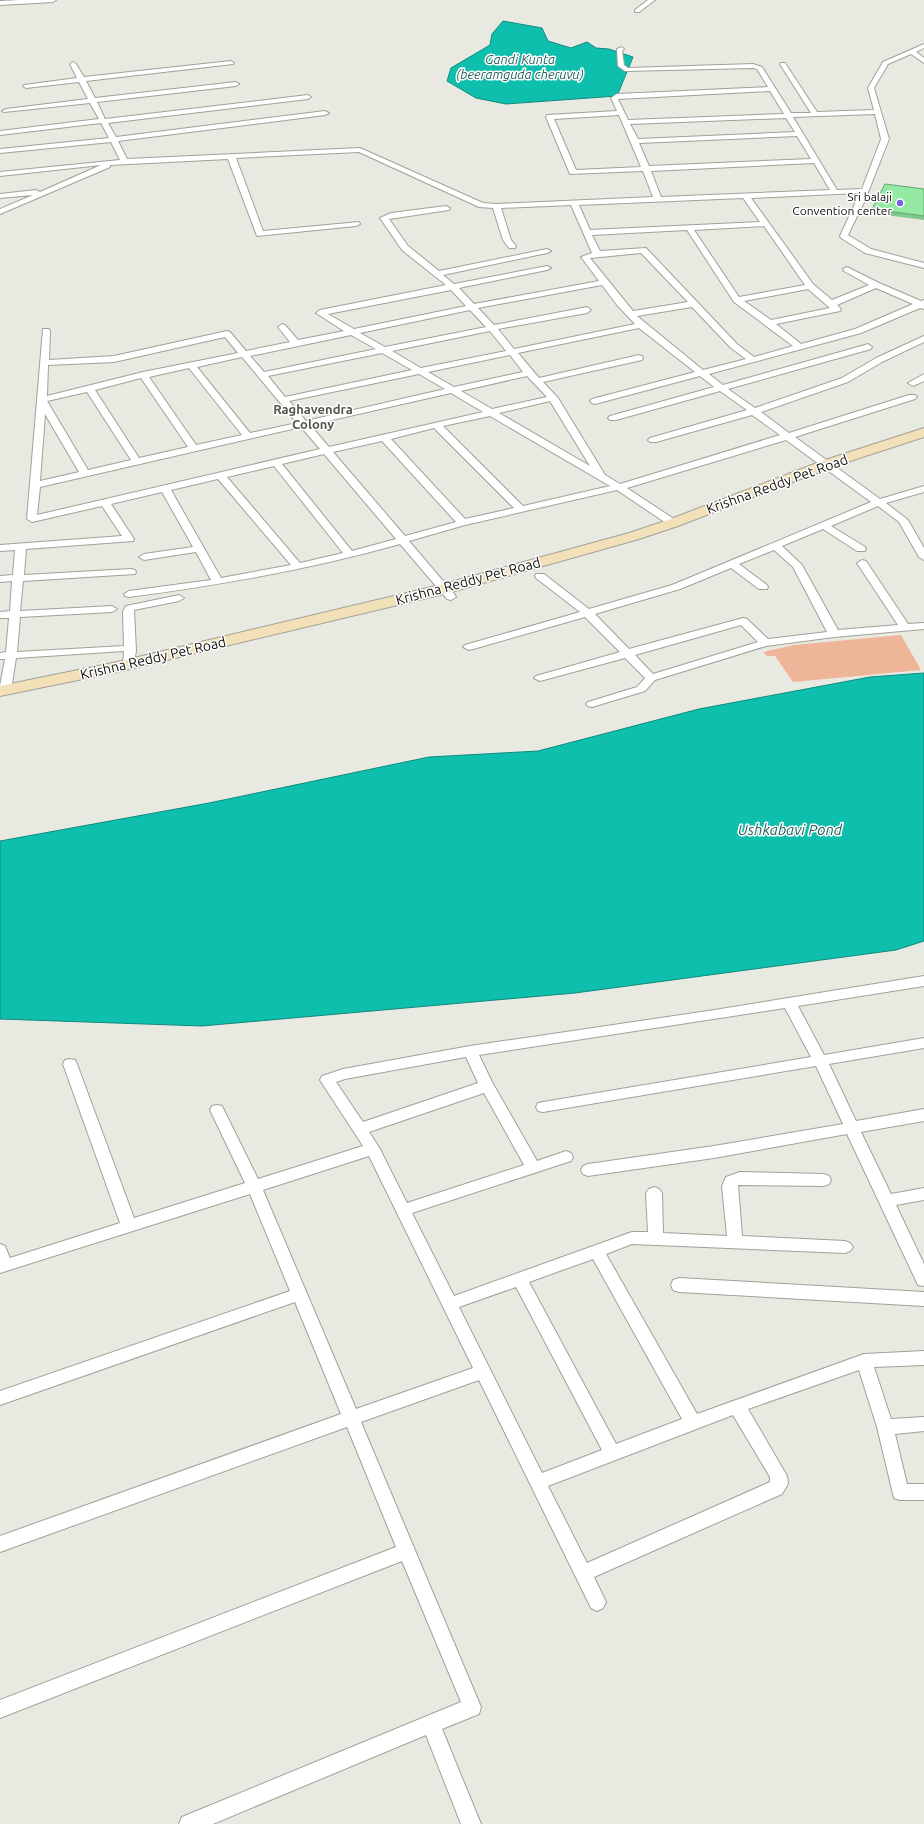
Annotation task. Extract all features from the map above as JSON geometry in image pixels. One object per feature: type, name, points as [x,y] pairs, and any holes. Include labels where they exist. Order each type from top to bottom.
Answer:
[{"type":"main road","name":"Krishna Reddy Pet Road","points":[[2,694],[447,593],[540,576],[637,546],[924,432]]},
{"type":"main road","name":"Krishna Reddy Pet Road","points":[[2,694],[128,675],[447,593],[634,536],[833,469],[924,443]]},
{"type":"street","points":[[0,3],[53,0]]},
{"type":"street","points":[[637,11],[652,0]]},
{"type":"street","points":[[924,46],[885,63],[872,88],[885,139],[844,236],[868,251],[924,266]]},
{"type":"street","points":[[621,49],[619,50],[621,66],[627,70],[760,68],[834,191]]},
{"type":"street","points":[[911,51],[924,60]]},
{"type":"street","points":[[26,86],[231,63]]},
{"type":"street","points":[[73,64],[125,162]]},
{"type":"street","points":[[783,64],[815,114]]},
{"type":"street","points":[[6,110],[236,84]]},
{"type":"street","points":[[658,199],[635,141],[614,98],[617,96],[772,89]]},
{"type":"street","points":[[0,133],[308,96]]},
{"type":"street","points":[[626,122],[877,112]]},
{"type":"street","points":[[0,151],[112,140],[325,113]]},
{"type":"street","points":[[621,113],[554,115],[550,117],[573,172],[646,170],[816,161]]},
{"type":"street","points":[[635,141],[800,134]]},
{"type":"street","points":[[0,174],[112,162],[360,150],[478,204],[496,206],[834,191],[864,191]]},
{"type":"street","points":[[231,156],[260,234],[356,224]]},
{"type":"street","points":[[0,212],[112,162]]},
{"type":"street","points":[[0,196],[49,191]]},
{"type":"street","points":[[745,195],[810,286],[837,309],[769,323]]},
{"type":"street","points":[[574,203],[597,254]]},
{"type":"street","points":[[496,206],[507,240],[512,246]]},
{"type":"street","points":[[446,208],[391,215],[384,218],[406,248],[452,286],[492,328],[533,377],[553,398],[602,477]]},
{"type":"street","points":[[588,233],[766,224]]},
{"type":"street","points":[[688,228],[736,300],[769,323],[799,347]]},
{"type":"street","points":[[753,360],[734,346],[643,250],[597,254],[585,257],[604,282],[641,325],[701,373],[903,520],[920,543],[924,557]]},
{"type":"street","points":[[436,274],[547,251]]},
{"type":"street","points":[[547,268],[320,313],[619,487],[673,523]]},
{"type":"street","points":[[846,268],[876,285],[923,304]]},
{"type":"street","points":[[42,400],[191,365],[472,307],[604,282]]},
{"type":"street","points":[[831,304],[876,285]]},
{"type":"street","points":[[736,300],[810,286]]},
{"type":"street","points":[[631,314],[694,304]]},
{"type":"street","points":[[595,400],[753,360],[858,330],[923,304]]},
{"type":"street","points":[[262,375],[586,310]]},
{"type":"street","points":[[283,400],[511,351],[641,325]]},
{"type":"street","points":[[282,327],[297,344]]},
{"type":"street","points":[[46,331],[32,519],[553,398]]},
{"type":"street","points":[[44,362],[114,359],[227,334],[447,593]]},
{"type":"street","points":[[652,440],[755,411],[845,380],[879,360],[924,339]]},
{"type":"street","points":[[612,418],[868,347]]},
{"type":"street","points":[[34,485],[452,391],[639,358]]},
{"type":"street","points":[[191,365],[248,437]]},
{"type":"street","points":[[144,375],[194,449]]},
{"type":"street","points":[[913,383],[924,377]]},
{"type":"street","points":[[90,389],[137,462]]},
{"type":"street","points":[[130,594],[218,582],[298,566],[350,554],[463,523],[619,487],[673,472],[912,397]]},
{"type":"street","points":[[42,400],[85,474]]},
{"type":"street","points":[[436,425],[520,509]]},
{"type":"street","points":[[384,437],[463,523]]},
{"type":"street","points":[[276,462],[350,554]]},
{"type":"street","points":[[220,475],[298,566]]},
{"type":"street","points":[[165,488],[218,582]]},
{"type":"street","points":[[469,647],[676,587],[879,502],[924,489]]},
{"type":"street","points":[[0,548],[128,538],[105,502]]},
{"type":"street","points":[[823,525],[861,549]]},
{"type":"street","points":[[775,545],[797,565],[834,634]]},
{"type":"street","points":[[2,694],[5,655],[15,614],[21,546]]},
{"type":"street","points":[[144,557],[199,549]]},
{"type":"street","points":[[862,563],[905,627]]},
{"type":"street","points":[[732,564],[763,587]]},
{"type":"street","points":[[0,579],[131,572]]},
{"type":"street","points":[[540,576],[587,612],[651,678]]},
{"type":"street","points":[[129,665],[130,651],[128,611],[130,608],[179,598]]},
{"type":"street","points":[[0,615],[112,609]]},
{"type":"street","points":[[540,678],[743,621],[765,643]]},
{"type":"street","points":[[592,704],[641,689],[651,678],[765,643],[834,634],[924,626]]},
{"type":"street","points":[[5,655],[121,649]]},
{"type":"street","points":[[597,1602],[373,1148],[327,1080],[343,1074],[470,1051],[708,1016],[924,981]]},
{"type":"street","points":[[789,1002],[820,1061],[923,1276]]},
{"type":"street","points":[[544,1106],[924,1043]]},
{"type":"street","points":[[470,1051],[485,1082],[533,1168]]},
{"type":"street","points":[[70,1064],[129,1226]]},
{"type":"street","points":[[360,1129],[479,1089],[484,1086],[485,1082]]},
{"type":"street","points":[[189,1824],[209,1820],[472,1707],[254,1186],[217,1110]]},
{"type":"street","points":[[588,1170],[714,1152],[924,1115]]},
{"type":"street","points":[[0,1250],[2,1267],[373,1148]]},
{"type":"street","points":[[403,1210],[566,1157]]},
{"type":"street","points":[[735,1242],[730,1186],[731,1181],[740,1178],[824,1180]]},
{"type":"street","points":[[654,1193],[656,1239]]},
{"type":"street","points":[[886,1201],[924,1194]]},
{"type":"street","points":[[450,1304],[518,1278],[632,1238],[845,1247]]},
{"type":"street","points":[[596,1250],[693,1423]]},
{"type":"street","points":[[518,1278],[612,1453]]},
{"type":"street","points":[[679,1285],[924,1299]]},
{"type":"street","points":[[0,1398],[299,1294]]},
{"type":"street","points":[[538,1482],[737,1406],[864,1361],[924,1358]]},
{"type":"street","points":[[864,1361],[885,1427],[900,1492],[924,1492]]},
{"type":"street","points":[[0,1544],[483,1371]]},
{"type":"street","points":[[583,1574],[776,1488],[779,1484],[778,1476],[737,1406]]},
{"type":"street","points":[[885,1427],[924,1424]]},
{"type":"street","points":[[0,1709],[407,1551]]},
{"type":"street","points":[[431,1724],[471,1824]]},
{"type":"shaded area","points":[[901,635],[921,670],[793,682],[775,656],[767,656],[763,652],[794,645]]},
{"type":"water","name":"Gandi Kunta (beeramguda cheruvu)","points":[[503,21],[542,28],[548,41],[571,48],[587,42],[596,48],[609,49],[633,57],[617,96],[506,104],[476,98],[447,81],[451,68],[490,45],[492,34]]},
{"type":"water","name":"Ushkabavi Pond","points":[[924,673],[924,941],[896,950],[575,993],[202,1026],[0,1019],[0,841],[209,803],[429,757],[538,751],[699,709],[870,677]]},
{"type":"building","name":"Sri balaji Convention center","points":[[885,184],[924,189],[924,216],[872,209]]},
{"type":"place","name":"Sri balaji Convention center","points":[[900,203]]},
{"type":"district","name":"Raghavendra Colony","points":[[313,416]]}]
